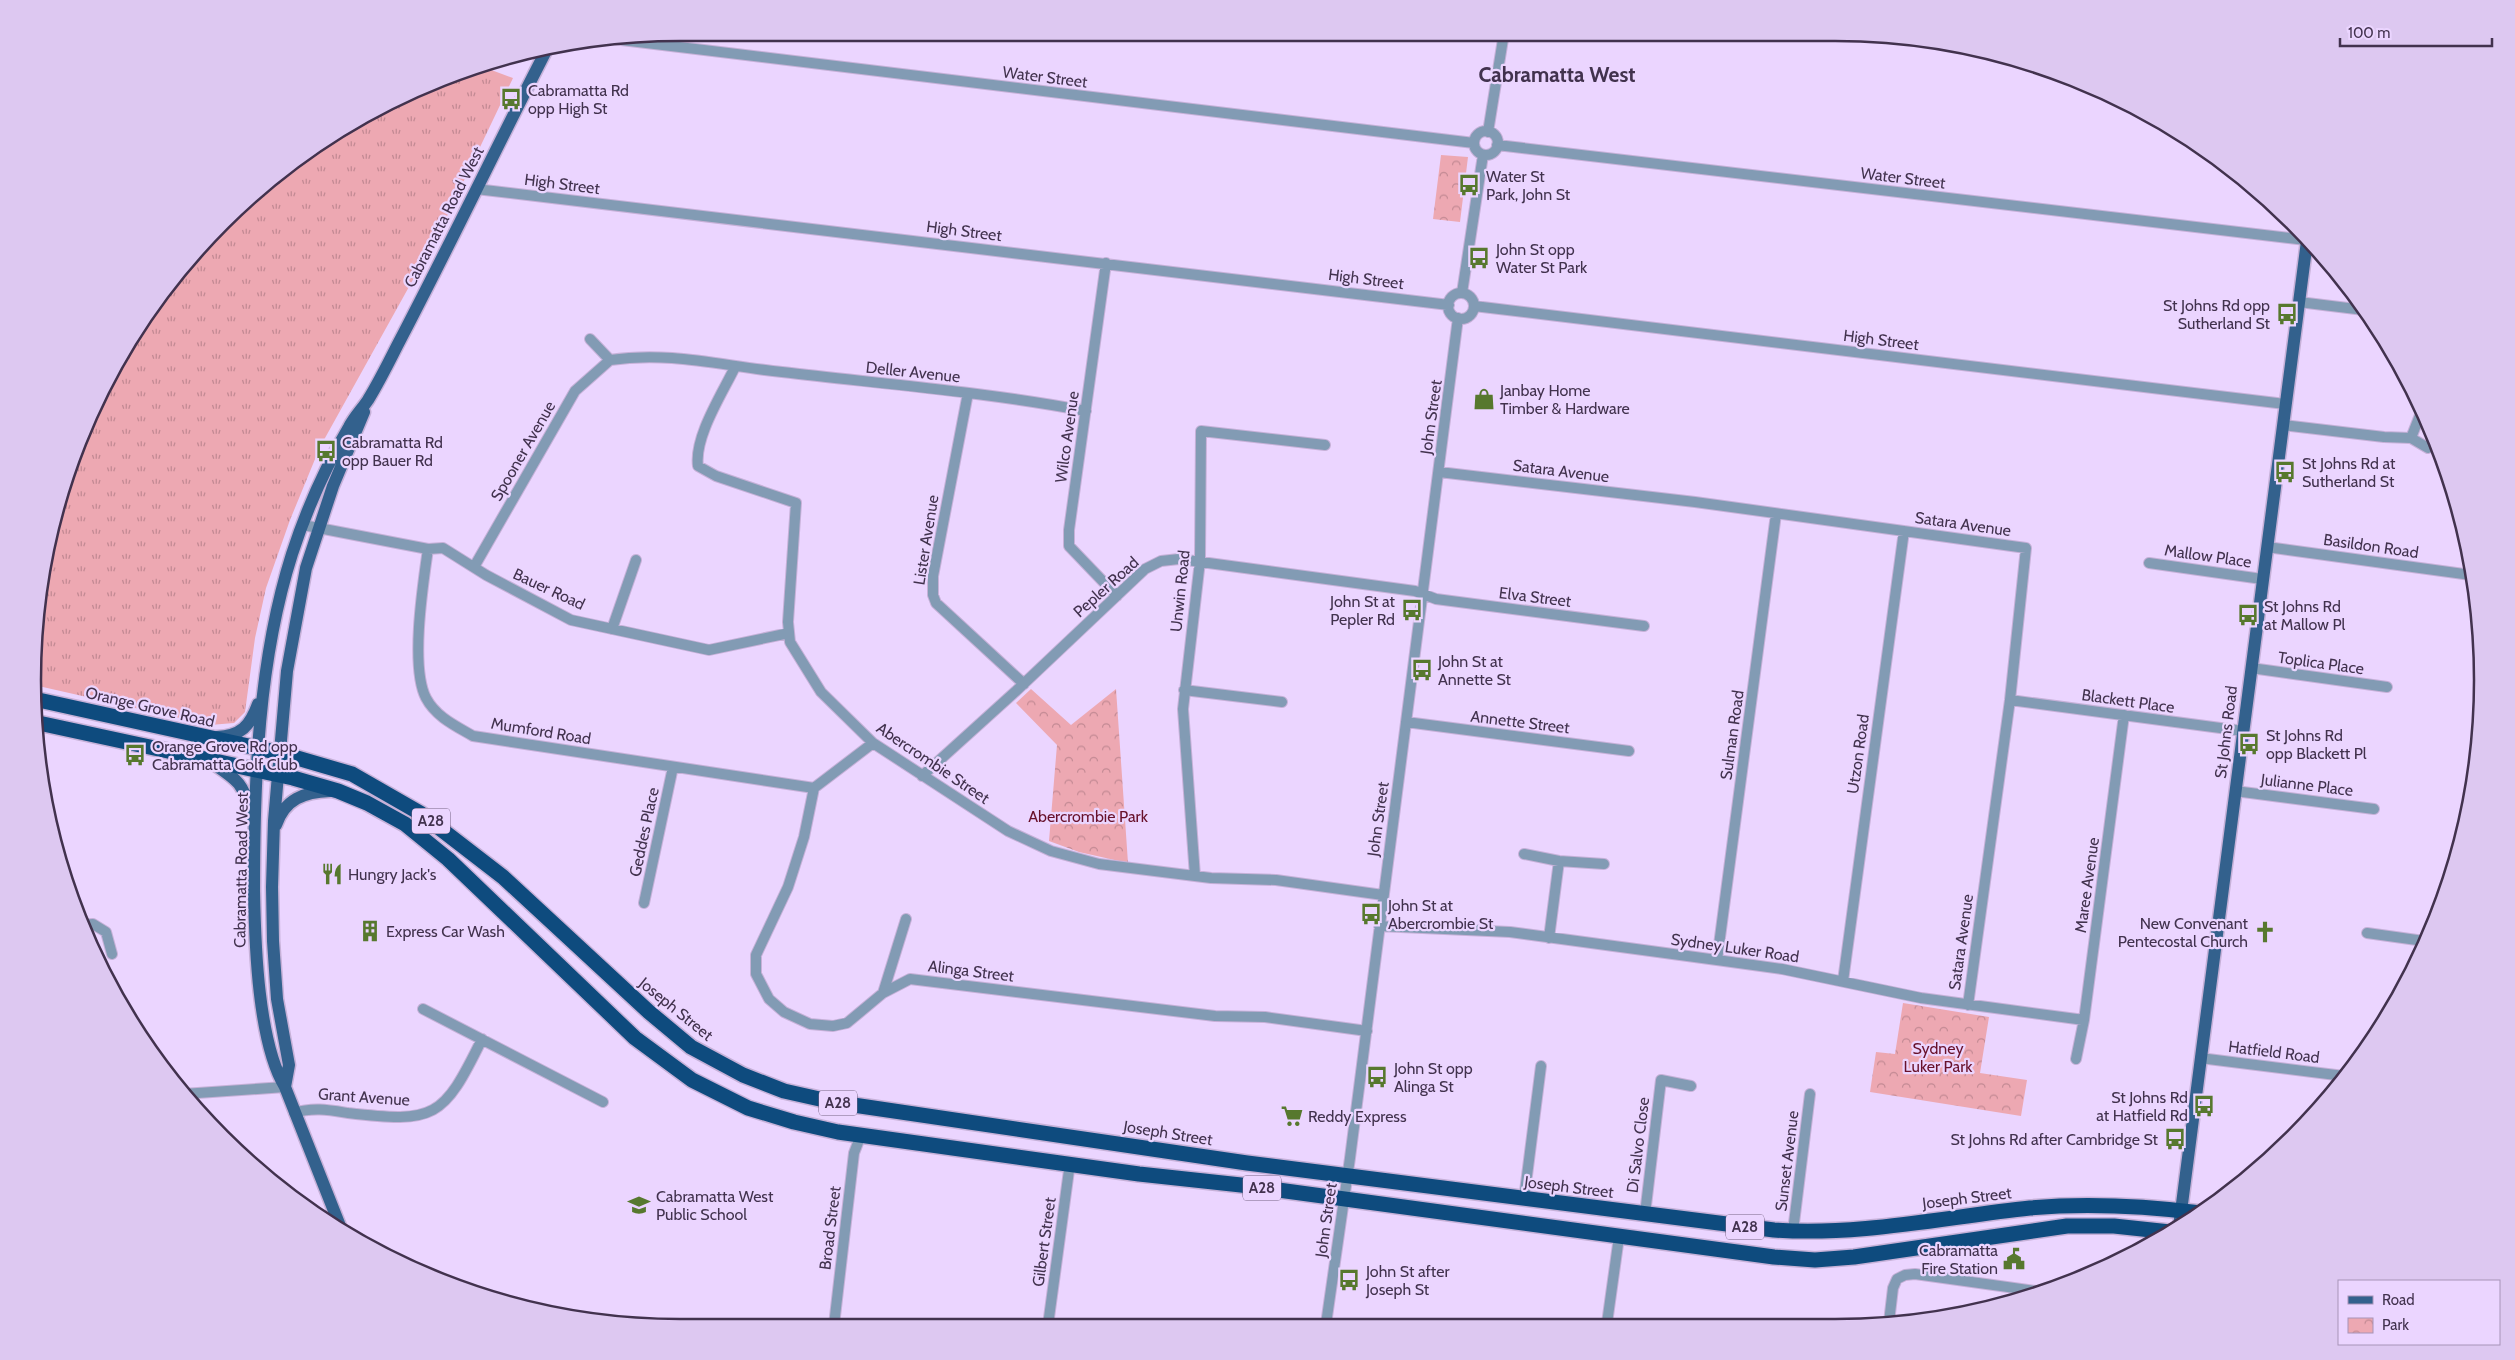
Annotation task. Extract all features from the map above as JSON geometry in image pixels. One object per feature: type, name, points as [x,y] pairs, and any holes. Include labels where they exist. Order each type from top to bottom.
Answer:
[{"type":"highway","name":"Orange Grove Road","points":[[42,701],[259,749]]},
{"type":"highway","name":"A28","points":[[43,724],[278,774],[338,791],[405,824],[448,859],[635,1038],[692,1080],[748,1108],[810,1126],[861,1135],[1139,1174],[1345,1199],[1749,1255],[1815,1260],[1888,1253],[2027,1230],[2067,1226],[2114,1226],[2158,1231]]},
{"type":"highway","name":"Joseph Street","points":[[259,749],[280,753],[352,774],[420,813],[503,877],[649,1012],[691,1047],[743,1076],[784,1092],[833,1102],[1247,1163],[1793,1231],[1857,1230],[2064,1206],[2111,1205],[2181,1211]]},
{"type":"highway","name":"A28","points":[[2181,1211],[2189,1212]]},
{"type":"main road","name":"Cabramatta Road West","points":[[285,1088],[289,1065],[277,999],[273,941],[273,836],[287,671],[306,568],[333,486],[358,430],[368,400],[543,57]]},
{"type":"main road","name":"St Johns Road","points":[[2180,1217],[2305,248]]},
{"type":"main road","name":"Cabramatta Road West","points":[[337,1218],[285,1088],[275,1071],[260,990],[255,941],[258,771],[265,686],[284,582],[303,525],[349,426],[368,400]]},
{"type":"main road","points":[[199,737],[226,736],[243,731],[253,717],[265,686]]},
{"type":"main road","points":[[207,760],[230,774],[243,788],[256,828]]},
{"type":"main road","points":[[273,836],[281,813],[294,799],[309,793],[338,791]]},
{"type":"street","points":[[1488,132],[1503,41]]},
{"type":"street","name":"Water Street","points":[[644,43],[1474,143]]},
{"type":"street","points":[[1488,132],[1496,137],[1497,145],[1494,152],[1484,155],[1477,151],[1474,143],[1478,134],[1488,132]]},
{"type":"street","name":"Water Street","points":[[1497,145],[2298,240]]},
{"type":"street","points":[[1462,293],[1484,155]]},
{"type":"street","name":"High Street","points":[[476,189],[1449,305]]},
{"type":"street","name":"Wilco Avenue","points":[[1106,263],[1069,530],[1069,546],[1117,596]]},
{"type":"street","points":[[1462,293],[1470,297],[1474,306],[1470,315],[1458,318],[1452,314],[1449,305],[1454,295],[1462,293]]},
{"type":"street","points":[[2299,302],[2355,309]]},
{"type":"street","name":"High Street","points":[[1474,306],[2285,404]]},
{"type":"street","name":"John Street","points":[[1327,1319],[1345,1199],[1458,318]]},
{"type":"street","points":[[590,339],[610,360],[636,356],[685,357],[735,367]]},
{"type":"street","name":"Spooner Avenue","points":[[474,567],[575,391],[610,360]]},
{"type":"street","name":"Deller Avenue","points":[[735,367],[1022,399],[1086,411]]},
{"type":"street","name":"Abercrombie Street","points":[[735,367],[703,434],[696,453],[698,466],[716,476],[796,503],[788,622],[790,642],[821,692],[873,743],[1008,831],[1051,851],[1100,864],[1195,876],[1259,879],[1384,895]]},
{"type":"street","name":"Lister Avenue","points":[[968,393],[933,576],[933,595],[936,604],[1024,684]]},
{"type":"street","points":[[2411,438],[2418,420]]},
{"type":"street","points":[[2283,425],[2384,437],[2411,438],[2428,448]]},
{"type":"street","name":"Unwin Road","points":[[1195,876],[1184,732],[1184,690],[1200,561],[1201,431],[1325,445]]},
{"type":"street","name":"Satara Avenue","points":[[1439,472],[1776,514],[2026,548],[2010,700],[1968,1005]]},
{"type":"street","name":"Sulman Road","points":[[1717,960],[1776,514]]},
{"type":"street","name":"Bauer Road","points":[[303,525],[428,549],[443,548],[571,620],[709,650],[789,633]]},
{"type":"street","name":"Utzon Road","points":[[1843,981],[1904,531]]},
{"type":"street","name":"Basildon Road","points":[[2267,547],[2464,574]]},
{"type":"street","name":"Mumford Road","points":[[428,549],[419,612],[420,676],[426,698],[442,718],[473,736],[814,788]]},
{"type":"street","name":"Pepler Road","points":[[922,776],[1024,684],[1145,569],[1161,561],[1179,559],[1200,561],[1410,590],[1424,594]]},
{"type":"street","points":[[612,629],[636,560]]},
{"type":"street","name":"Mallow Place","points":[[2149,563],[2262,579]]},
{"type":"street","name":"Elva Street","points":[[1424,594],[1436,599],[1644,626]]},
{"type":"street","name":"Toplica Place","points":[[2251,668],[2387,687]]},
{"type":"street","points":[[1184,690],[1282,702]]},
{"type":"street","name":"Blackett Place","points":[[2010,700],[2243,732]]},
{"type":"street","name":"Maree Avenue","points":[[2076,1059],[2084,1020],[2124,715]]},
{"type":"street","name":"Annette Street","points":[[1406,722],[1630,752]]},
{"type":"street","points":[[814,788],[873,743]]},
{"type":"street","name":"Geddes Place","points":[[644,903],[673,767]]},
{"type":"street","name":"Alinga Street","points":[[814,788],[804,837],[788,886],[756,955],[756,974],[769,999],[784,1012],[810,1024],[833,1026],[846,1023],[883,992],[910,979],[1206,1015],[1265,1017],[1367,1031]]},
{"type":"street","name":"Julianne Place","points":[[2235,791],[2374,809]]},
{"type":"street","points":[[1524,854],[1559,861],[1604,864]]},
{"type":"street","points":[[1548,938],[1559,861]]},
{"type":"street","points":[[883,992],[906,919]]},
{"type":"street","points":[[90,924],[106,932],[112,954]]},
{"type":"street","name":"Sydney Luker Road","points":[[1379,926],[1464,929],[1717,960],[1843,981],[1921,998],[2084,1020]]},
{"type":"street","points":[[2367,933],[2418,940]]},
{"type":"street","points":[[423,1009],[603,1102]]},
{"type":"street","name":"Grant Avenue","points":[[294,1113],[310,1108],[406,1118],[422,1115],[439,1107],[449,1097],[464,1076],[482,1039]]},
{"type":"street","name":"Hatfield Road","points":[[2200,1058],[2337,1075]]},
{"type":"street","points":[[1524,1199],[1541,1066]]},
{"type":"street","name":"Di Salvo Close","points":[[1645,1214],[1661,1080],[1691,1086]]},
{"type":"street","points":[[194,1093],[285,1088]]},
{"type":"street","name":"Sunset Avenue","points":[[1793,1231],[1810,1094]]},
{"type":"street","name":"Broad Street","points":[[835,1319],[854,1153],[861,1135]]},
{"type":"street","name":"Gilbert Street","points":[[1049,1319],[1070,1163]]},
{"type":"street","points":[[1608,1319],[1619,1237]]},
{"type":"street","points":[[1889,1316],[1893,1288],[1897,1279],[1915,1274],[2025,1289]]},
{"type":"green space","points":[[492,70],[513,78],[440,231],[320,447],[290,520],[266,588],[255,638],[245,712],[234,723],[210,725],[41,687],[47,597],[63,515],[75,475],[107,397],[149,325],[173,291],[228,228],[291,173],[361,127],[397,107],[436,90]]},
{"type":"green space","points":[[1441,155],[1468,157],[1460,222],[1433,219]]},
{"type":"green space","name":"Abercrombie Park","points":[[1031,689],[1071,725],[1116,689],[1128,863],[1079,852],[1049,841],[1057,745],[1016,703]]},
{"type":"green space","name":"Sydney Luker Park","points":[[1903,1003],[1989,1017],[1980,1073],[2027,1080],[2021,1116],[1870,1092],[1876,1052],[1895,1054]]},
{"type":"place","name":"Cabramatta Rd opp High St","points":[[511,99]]},
{"type":"place","name":"Water St Park, John St","points":[[1469,185]]},
{"type":"place","name":"John St opp Water St Park","points":[[1479,258]]},
{"type":"place","name":"St Johns Rd opp Sutherland St","points":[[2287,314]]},
{"type":"place","name":"Janbay Home Timber & Hardware","points":[[1484,399]]},
{"type":"place","name":"Cabramatta Rd opp Bauer Rd","points":[[326,451]]},
{"type":"place","name":"St Johns Rd at Sutherland St","points":[[2285,472]]},
{"type":"place","name":"John St at Pepler Rd","points":[[1412,610]]},
{"type":"place","name":"St Johns Rd at Mallow Pl","points":[[2248,615]]},
{"type":"place","name":"John St at Annette St","points":[[1422,670]]},
{"type":"place","name":"St Johns Rd opp Blackett Pl","points":[[2249,744]]},
{"type":"place","name":"Orange Grove Rd opp Cabramatta Golf Club","points":[[135,755]]},
{"type":"place","name":"Hungry Jack's","points":[[332,874]]},
{"type":"place","name":"John St at Abercrombie St","points":[[1371,914]]},
{"type":"place","name":"Express Car Wash","points":[[370,931]]},
{"type":"place","name":"New Convenant Pentecostal Church","points":[[2265,932]]},
{"type":"place","name":"John St opp Alinga St","points":[[1377,1077]]},
{"type":"place","name":"St Johns Rd at Hatfield Rd","points":[[2204,1106]]},
{"type":"place","name":"Reddy Express","points":[[1292,1116]]},
{"type":"place","name":"St Johns Rd after Cambridge St","points":[[2175,1139]]},
{"type":"place","name":"Cabramatta West Public School","points":[[639,1205]]},
{"type":"place","name":"Cabramatta Fire Station","points":[[2014,1259]]},
{"type":"place","name":"John St after Joseph St","points":[[1349,1280]]},
{"type":"district","name":"Cabramatta West","points":[[1557,74]]}]
